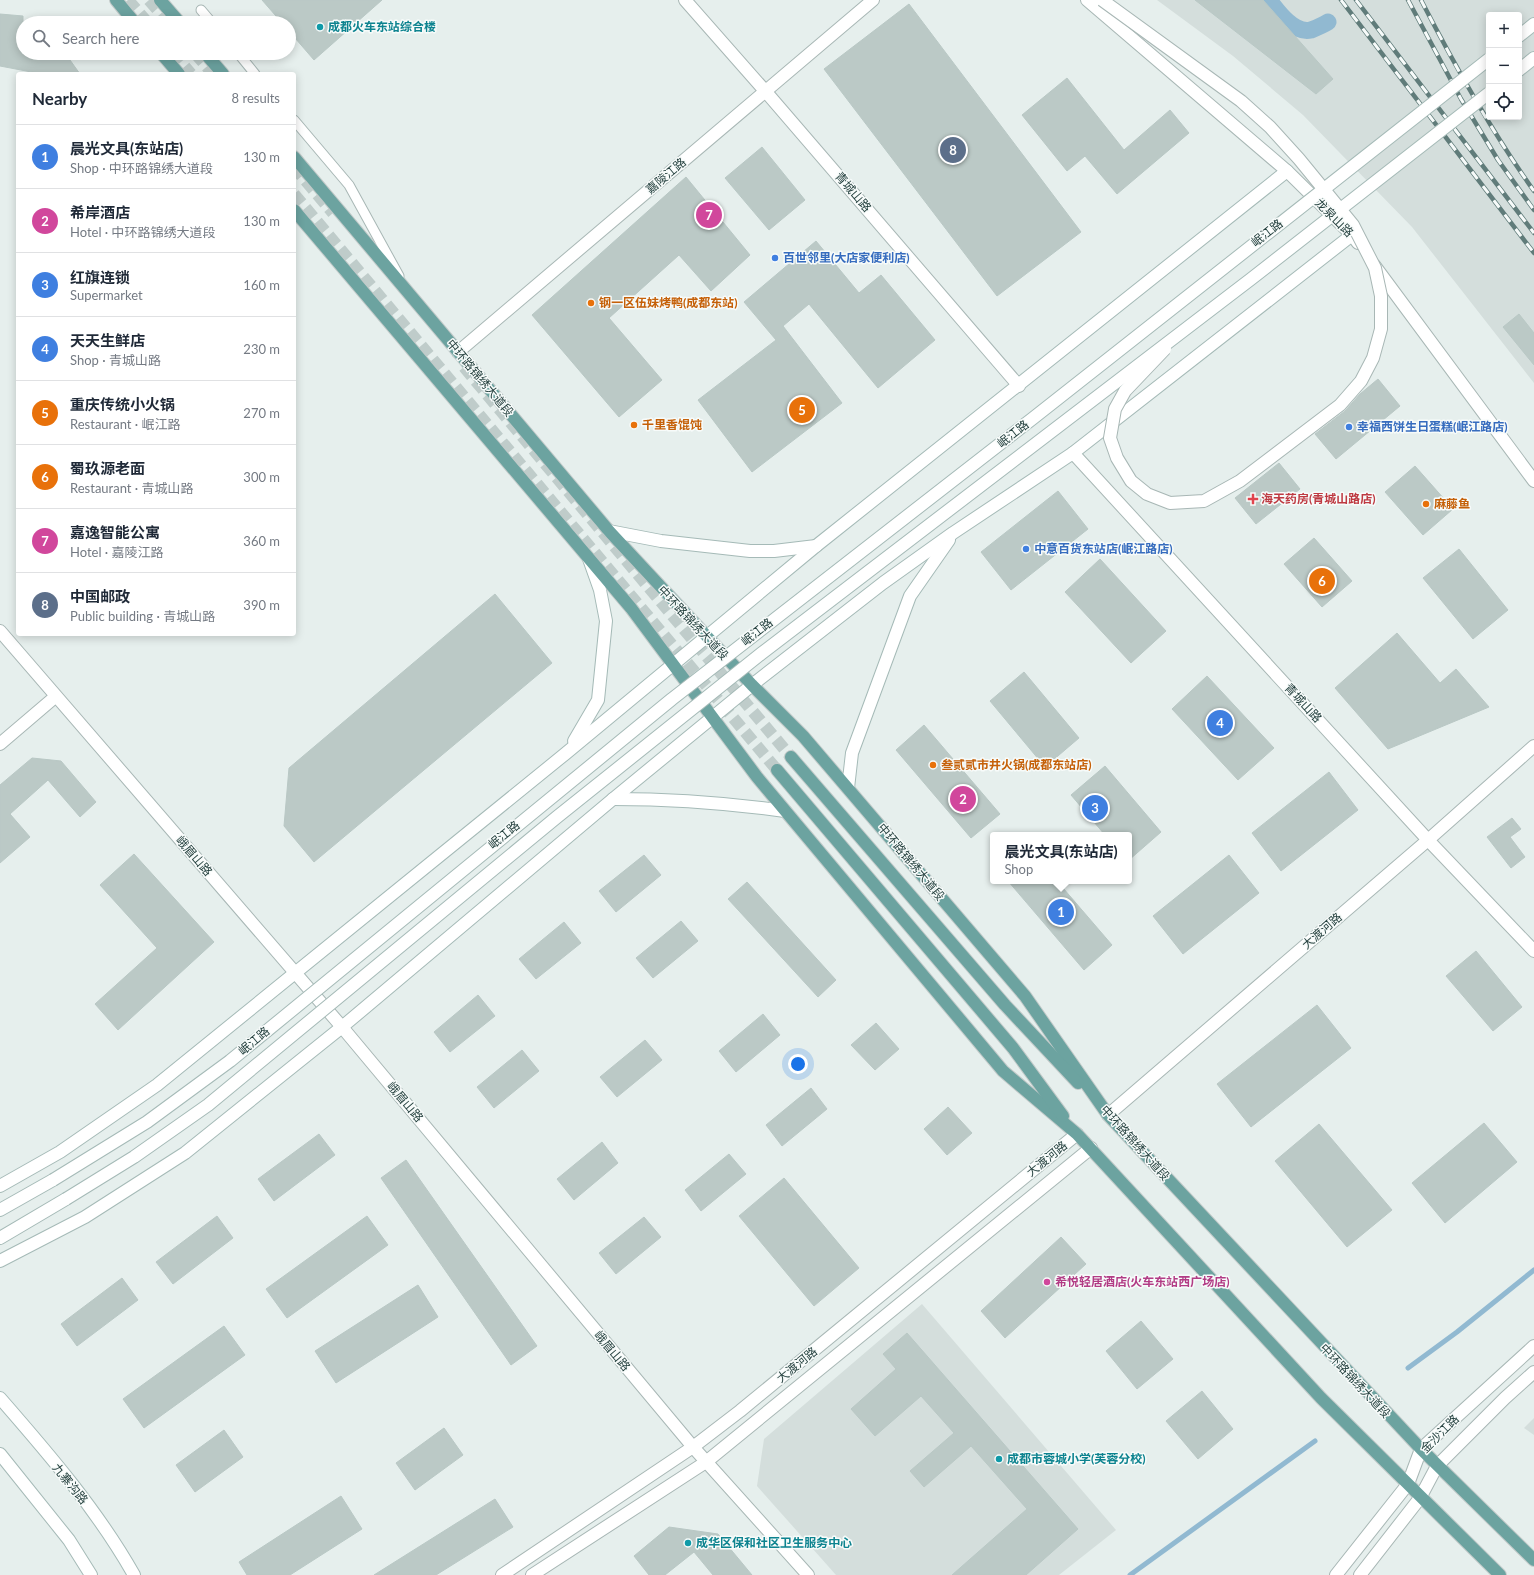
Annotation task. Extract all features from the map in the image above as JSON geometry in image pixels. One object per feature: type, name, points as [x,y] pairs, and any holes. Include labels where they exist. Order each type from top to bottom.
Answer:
[{"type":"main road","points":[[116,0],[129,16]]},
{"type":"main road","points":[[160,0],[174,16]]},
{"type":"main road","name":"青城山路","points":[[684,0],[766,92],[1019,386]]},
{"type":"main road","name":"嘉陵江路","points":[[458,352],[873,0]]},
{"type":"main road","name":"龙泉山路","points":[[1087,0],[1287,171],[1352,235],[1534,481]]},
{"type":"main road","points":[[1102,0],[1241,101],[1270,127],[1299,159],[1353,225],[1375,268],[1381,296],[1381,329],[1373,358],[1361,381],[1334,410],[1240,481],[1204,501],[1170,502],[1146,494],[1131,481],[1117,458],[1110,438],[1115,409],[1125,392],[1179,334]]},
{"type":"main road","points":[[1522,34],[1534,24]]},
{"type":"main road","points":[[1522,68],[1534,58]]},
{"type":"main road","points":[[167,60],[177,72]]},
{"type":"main road","points":[[211,60],[221,72]]},
{"type":"main road","name":"岷江路","points":[[0,1210],[53,1180],[147,1122],[207,1079],[672,699],[1032,419],[1486,61]]},
{"type":"main road","name":"岷江路","points":[[0,1238],[134,1157],[208,1105],[557,817],[762,653],[1179,334],[1486,95]]},
{"type":"main road","name":"中环路锦绣大道段","points":[[296,159],[610,531],[706,637],[803,736],[1025,996],[1108,1115],[1437,1466],[1534,1560]]},
{"type":"main road","name":"岷江路","points":[[0,1186],[60,1152],[157,1085],[566,754],[672,664],[816,546],[1019,386],[1287,171]]},
{"type":"main road","points":[[296,212],[631,608],[757,777],[1003,1071],[1077,1134],[1091,1148],[1321,1398],[1408,1484],[1420,1498],[1500,1575]]},
{"type":"main road","points":[[0,1261],[85,1217],[185,1153],[342,1027],[613,799],[752,685],[883,582],[953,533],[1074,453],[1352,235]]},
{"type":"main road","name":"青城山路","points":[[1074,453],[1428,840],[1534,951]]},
{"type":"main road","points":[[610,531],[661,541],[750,551],[774,551],[816,546]]},
{"type":"main road","points":[[848,788],[852,754],[910,596],[953,533]]},
{"type":"main road","points":[[566,754],[583,728],[598,700],[606,621],[600,590],[588,556]]},
{"type":"main road","name":"峨眉山路","points":[[0,631],[55,697],[342,1027],[693,1447],[808,1575]]},
{"type":"main road","points":[[0,744],[55,697]]},
{"type":"main road","name":"大渡河路","points":[[1108,1115],[1428,840],[1534,746]]},
{"type":"main road","points":[[791,757],[1005,1005],[1108,1115]]},
{"type":"main road","points":[[777,770],[1013,1048],[1077,1134]]},
{"type":"main road","points":[[613,799],[660,799],[742,805],[785,810]]},
{"type":"main road","name":"大渡河路","points":[[502,1575],[693,1447],[740,1411],[1077,1134]]},
{"type":"main road","name":"大渡河路","points":[[532,1575],[706,1462],[1091,1148]]},
{"type":"main road","name":"金沙江路","points":[[1336,1575],[1408,1484],[1421,1449],[1534,1346]]},
{"type":"main road","name":"金沙江路","points":[[1360,1575],[1420,1498],[1437,1466],[1505,1398],[1534,1372]]},
{"type":"main road","name":"九寨沟路","points":[[0,1398],[84,1501],[121,1551],[134,1575]]},
{"type":"main road","points":[[0,1454],[69,1540],[92,1575]]},
{"type":"lane","points":[[201,10],[206,16]]},
{"type":"lane","points":[[244,60],[253,72]]},
{"type":"lane","points":[[296,122],[349,186],[406,288]]},
{"type":"shaded area","points":[[1157,0],[1534,0],[1534,383],[1412,227],[1303,115],[1233,56]]},
{"type":"shaded area","points":[[922,1304],[1116,1530],[1059,1575],[836,1575],[757,1486],[764,1439]]},
{"type":"shaded area","points":[[1534,1418],[1534,1435],[1524,1428]]},
{"type":"building","name":"成都火车东站综合楼","points":[[262,0],[382,0],[314,60],[296,39],[296,16],[276,16]]},
{"type":"building","points":[[1195,0],[1263,0],[1333,79],[1316,94]]},
{"type":"building","points":[[909,4],[1081,232],[997,296],[824,69]]},
{"type":"building","points":[[0,14],[23,16],[16,16],[16,60],[70,60],[79,72],[32,72],[0,66]]},
{"type":"building","points":[[1067,78],[1124,150],[1170,110],[1189,133],[1117,194],[1085,156],[1067,171],[1022,115]]},
{"type":"building","points":[[762,147],[805,200],[769,230],[725,178]]},
{"type":"building","points":[[686,177],[750,255],[711,291],[679,255],[609,318],[662,380],[619,417],[532,315]]},
{"type":"building","points":[[816,241],[859,293],[881,275],[935,340],[878,388],[809,304],[783,326],[842,403],[752,472],[698,400],[776,340],[744,302]]},
{"type":"building","points":[[1519,314],[1534,333],[1534,365],[1503,327]]},
{"type":"building","points":[[1378,379],[1400,406],[1336,459],[1315,434],[1345,411],[1360,394]]},
{"type":"building","points":[[1279,463],[1300,489],[1256,524],[1235,498]]},
{"type":"building","points":[[1415,466],[1453,509],[1423,535],[1385,492]]},
{"type":"building","points":[[1058,491],[1088,529],[1011,590],[981,552]]},
{"type":"building","points":[[1314,538],[1352,581],[1322,607],[1284,564]]},
{"type":"building","points":[[1459,549],[1508,610],[1473,639],[1423,578]]},
{"type":"building","points":[[1100,559],[1166,631],[1131,663],[1065,592]]},
{"type":"building","points":[[495,594],[552,663],[314,862],[284,826],[289,768]]},
{"type":"building","points":[[1397,633],[1440,683],[1456,669],[1489,707],[1388,749],[1335,688]]},
{"type":"building","points":[[1024,672],[1079,738],[1045,767],[990,701]]},
{"type":"building","points":[[1207,676],[1274,748],[1238,780],[1172,709]]},
{"type":"building","points":[[924,725],[1000,814],[971,838],[896,750]]},
{"type":"building","points":[[32,758],[61,761],[96,802],[80,817],[48,780],[10,814],[30,837],[0,863],[0,785]]},
{"type":"building","points":[[1105,766],[1161,832],[1132,857],[1132,832],[1102,832],[1071,795]]},
{"type":"building","points":[[1329,772],[1358,810],[1281,871],[1252,833]]},
{"type":"building","points":[[1512,818],[1521,829],[1510,837],[1525,857],[1511,868],[1487,837]]},
{"type":"building","points":[[134,854],[214,942],[118,1030],[95,1004],[157,948],[100,885]]},
{"type":"building","points":[[644,855],[661,875],[616,912],[599,891]]},
{"type":"building","points":[[1229,855],[1259,893],[1183,954],[1153,916]]},
{"type":"building","points":[[747,882],[836,980],[818,997],[728,899]]},
{"type":"building","points":[[1011,884],[1060,884],[1112,945],[1084,970]]},
{"type":"building","points":[[681,921],[698,941],[653,978],[636,958]]},
{"type":"building","points":[[564,922],[581,943],[536,979],[519,959]]},
{"type":"building","points":[[1476,951],[1522,1007],[1493,1031],[1446,976]]},
{"type":"building","points":[[478,995],[495,1016],[450,1052],[434,1032]]},
{"type":"building","points":[[1317,1005],[1351,1048],[1251,1127],[1217,1084]]},
{"type":"building","points":[[763,1014],[780,1035],[736,1072],[719,1051]]},
{"type":"building","points":[[876,1023],[899,1049],[875,1070],[851,1045]]},
{"type":"building","points":[[645,1040],[662,1060],[617,1097],[600,1077]]},
{"type":"building","points":[[522,1050],[539,1071],[494,1108],[477,1087]]},
{"type":"building","points":[[811,1088],[827,1109],[782,1146],[766,1125]]},
{"type":"building","points":[[948,1107],[972,1133],[947,1155],[924,1129]]},
{"type":"building","points":[[1484,1123],[1517,1162],[1445,1223],[1412,1183]]},
{"type":"building","points":[[1319,1124],[1392,1210],[1347,1247],[1275,1161]]},
{"type":"building","points":[[319,1134],[335,1155],[274,1201],[258,1179]]},
{"type":"building","points":[[602,1142],[618,1163],[574,1200],[557,1179]]},
{"type":"building","points":[[729,1154],[746,1174],[701,1211],[685,1190]]},
{"type":"building","points":[[406,1160],[537,1346],[511,1365],[381,1178]]},
{"type":"building","points":[[784,1178],[859,1268],[814,1306],[739,1216]]},
{"type":"building","points":[[217,1216],[233,1238],[173,1284],[156,1262]]},
{"type":"building","points":[[367,1216],[388,1245],[287,1318],[266,1289]]},
{"type":"building","points":[[644,1217],[661,1237],[616,1274],[599,1253]]},
{"type":"building","points":[[1061,1237],[1086,1264],[1005,1338],[981,1311]]},
{"type":"building","points":[[122,1278],[138,1300],[77,1346],[61,1324]]},
{"type":"building","points":[[418,1285],[438,1317],[336,1383],[315,1351]]},
{"type":"building","points":[[1141,1321],[1173,1359],[1137,1389],[1106,1351]]},
{"type":"building","points":[[224,1326],[245,1355],[144,1428],[123,1399]]},
{"type":"building","name":"成都市蓉城小学(芙蓉分校)","points":[[907,1333],[1078,1529],[1026,1575],[952,1575],[1027,1509],[971,1446],[924,1487],[910,1471],[954,1433],[921,1396],[875,1436],[851,1409],[896,1369],[883,1354]]},
{"type":"building","points":[[1202,1391],[1233,1429],[1198,1459],[1166,1421]]},
{"type":"building","points":[[444,1428],[463,1455],[415,1490],[396,1463]]},
{"type":"building","points":[[224,1430],[243,1457],[195,1492],[176,1465]]},
{"type":"building","points":[[341,1496],[362,1529],[290,1575],[247,1575],[239,1562]]},
{"type":"building","points":[[495,1499],[513,1527],[436,1575],[374,1575]]},
{"type":"building","name":"成华区保和社区卫生服务中心","points":[[669,1527],[718,1534],[752,1575],[713,1575],[694,1552],[665,1575],[649,1575],[634,1556]]},
{"type":"waterway","points":[[1269,0],[1287,21],[1299,29],[1311,30],[1328,22]]},
{"type":"waterway","points":[[1408,1368],[1457,1332],[1534,1270]]},
{"type":"waterway","points":[[1130,1575],[1315,1441]]},
{"type":"tunnel","points":[[128,0],[142,16]]},
{"type":"tunnel","points":[[149,0],[163,16]]},
{"type":"tunnel","points":[[179,60],[189,72]]},
{"type":"tunnel","points":[[201,60],[211,72]]},
{"type":"tunnel","points":[[296,169],[333,213]]},
{"type":"tunnel","points":[[296,196],[777,770]]},
{"type":"tunnel","points":[[464,367],[791,757]]},
{"type":"railway","points":[[1341,0],[1534,253]]},
{"type":"railway","points":[[1356,0],[1534,233]]},
{"type":"railway","points":[[1408,0],[1461,99],[1498,160],[1534,210]]},
{"type":"railway","points":[[1421,0],[1474,98],[1534,191]]},
{"type":"place","name":"成都火车东站综合楼","points":[[320,27]]},
{"type":"place","name":"中国邮政","points":[[953,150]]},
{"type":"place","name":"嘉逸智能公寓","points":[[709,215]]},
{"type":"place","name":"百世邻里(大店家便利店)","points":[[775,258]]},
{"type":"place","name":"钢一区伍妹烤鸭(成都东站)","points":[[591,303]]},
{"type":"place","name":"重庆传统小火锅","points":[[802,410]]},
{"type":"place","name":"千里香馄饨","points":[[634,425]]},
{"type":"place","name":"幸福西饼生日蛋糕(岷江路店)","points":[[1349,427]]},
{"type":"place","name":"海天药房(青城山路店)","points":[[1253,499]]},
{"type":"place","name":"麻藤鱼","points":[[1426,504]]},
{"type":"place","name":"中意百货东站店(岷江路店)","points":[[1026,549]]},
{"type":"place","name":"蜀玖源老面","points":[[1322,581]]},
{"type":"place","name":"天天生鲜店","points":[[1220,723]]},
{"type":"place","name":"叁贰贰市井火锅(成都东站店)","points":[[933,765]]},
{"type":"place","name":"希岸酒店","points":[[963,799]]},
{"type":"place","name":"红旗连锁","points":[[1095,808]]},
{"type":"place","name":"晨光文具(东站店)","points":[[1061,912]]},
{"type":"place","name":"希悦轻居酒店(火车东站西广场店)","points":[[1047,1282]]},
{"type":"place","name":"成都市蓉城小学(芙蓉分校)","points":[[999,1459]]},
{"type":"place","name":"成华区保和社区卫生服务中心","points":[[688,1543]]}]
